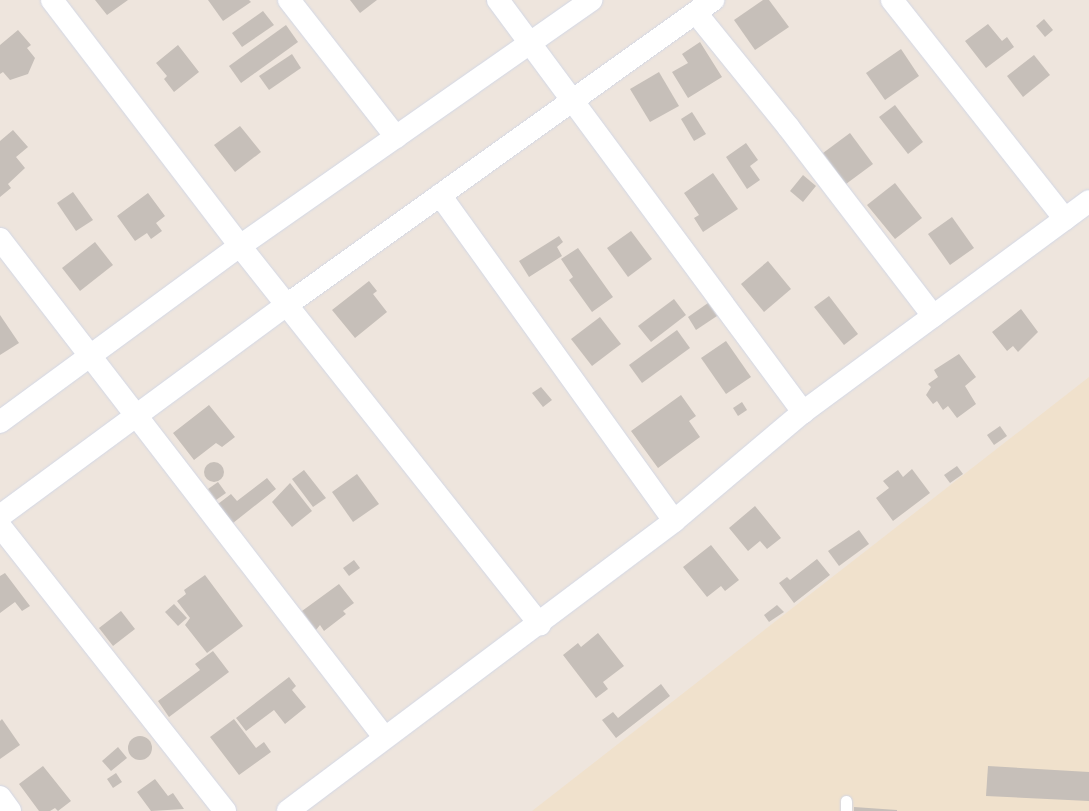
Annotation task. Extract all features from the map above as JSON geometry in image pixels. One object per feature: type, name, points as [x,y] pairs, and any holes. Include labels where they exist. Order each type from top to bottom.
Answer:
[{"type":"street","points":[[52,0],[240,246],[288,304],[540,624]]},
{"type":"street","points":[[289,0],[396,137]]},
{"type":"street","points":[[498,0],[803,412]]},
{"type":"street","points":[[0,422],[91,357],[240,246],[531,44],[591,0]]},
{"type":"street","points":[[0,516],[135,415],[288,304],[440,195],[574,102],[713,0]]},
{"type":"street","points":[[892,0],[1065,219]]},
{"type":"street","points":[[696,13],[789,128],[933,316]]},
{"type":"street","points":[[440,195],[674,521]]},
{"type":"street","points":[[288,811],[384,737],[540,624],[674,521],[803,412],[1089,201]]},
{"type":"street","points":[[0,239],[384,737]]},
{"type":"street","points":[[0,526],[225,811]]},
{"type":"street","points":[[0,797],[10,811]]},
{"type":"shaded area","points":[[1089,377],[1089,811],[532,811]]},
{"type":"building","points":[[95,0],[128,0],[107,15]]},
{"type":"building","points":[[208,0],[249,0],[251,2],[223,21]]},
{"type":"building","points":[[350,0],[377,0],[360,13]]},
{"type":"building","points":[[763,0],[769,0],[789,27],[755,50],[734,20]]},
{"type":"building","points":[[263,11],[274,25],[242,47],[232,33]]},
{"type":"building","points":[[1044,19],[1053,30],[1045,37],[1036,26]]},
{"type":"building","points":[[988,24],[1002,41],[1007,37],[1014,47],[986,68],[965,41]]},
{"type":"building","points":[[286,25],[298,42],[241,83],[229,66]]},
{"type":"building","points":[[18,30],[31,45],[27,48],[35,58],[28,74],[10,80],[3,72],[0,74],[0,45]]},
{"type":"building","points":[[700,42],[722,77],[688,98],[672,72],[688,63],[682,54]]},
{"type":"building","points":[[178,45],[199,72],[174,92],[164,79],[167,76],[156,63]]},
{"type":"building","points":[[901,49],[919,76],[885,100],[866,73]]},
{"type":"building","points":[[292,54],[301,68],[269,90],[259,76]]},
{"type":"building","points":[[1034,55],[1050,75],[1023,97],[1007,76]]},
{"type":"building","points":[[659,72],[679,106],[650,122],[630,89]]},
{"type":"building","points":[[895,105],[923,142],[908,154],[879,117]]},
{"type":"building","points":[[692,112],[706,134],[694,141],[681,119]]},
{"type":"building","points":[[240,126],[261,152],[235,172],[214,145]]},
{"type":"building","points":[[13,130],[28,147],[16,157],[25,168],[8,184],[11,188],[0,197],[0,141]]},
{"type":"building","points":[[850,133],[873,164],[846,184],[823,153]]},
{"type":"building","points":[[746,143],[758,160],[750,166],[760,180],[747,189],[726,157]]},
{"type":"building","points":[[713,173],[738,209],[703,232],[694,218],[699,215],[684,193]]},
{"type":"building","points":[[803,175],[816,186],[803,202],[790,191]]},
{"type":"building","points":[[895,183],[922,218],[895,239],[867,205]]},
{"type":"building","points":[[73,192],[93,220],[76,231],[57,203]]},
{"type":"building","points":[[148,193],[165,216],[156,223],[162,231],[151,239],[147,233],[135,241],[117,216]]},
{"type":"building","points":[[952,217],[974,248],[950,265],[928,234]]},
{"type":"building","points":[[631,231],[652,259],[628,277],[607,248]]},
{"type":"building","points":[[559,236],[563,242],[557,247],[562,256],[529,277],[519,261]]},
{"type":"building","points":[[95,242],[113,265],[80,291],[62,268]]},
{"type":"building","points":[[578,248],[613,297],[592,312],[569,280],[573,277],[561,259]]},
{"type":"building","points":[[768,261],[791,289],[764,312],[741,284]]},
{"type":"building","points":[[369,281],[377,291],[373,294],[387,312],[355,338],[332,310]]},
{"type":"building","points":[[829,296],[858,334],[844,345],[814,307]]},
{"type":"building","points":[[674,299],[686,315],[651,342],[638,326]]},
{"type":"building","points":[[708,303],[717,316],[696,330],[688,317]]},
{"type":"building","points":[[1021,309],[1038,332],[1018,352],[1013,346],[1007,351],[992,332]]},
{"type":"building","points":[[0,315],[19,343],[0,355]]},
{"type":"building","points":[[600,317],[621,344],[592,366],[571,339]]},
{"type":"building","points":[[677,330],[690,348],[642,383],[629,365]]},
{"type":"building","points":[[726,341],[751,377],[726,394],[701,358]]},
{"type":"building","points":[[959,354],[976,377],[965,386],[976,404],[957,418],[948,406],[943,410],[937,401],[933,404],[926,395],[931,387],[928,384],[938,377],[934,370]]},
{"type":"building","points":[[541,387],[552,400],[543,407],[532,393]]},
{"type":"building","points":[[681,395],[696,416],[689,421],[700,437],[658,468],[631,431]]},
{"type":"building","points":[[742,402],[747,410],[738,416],[733,408]]},
{"type":"building","points":[[209,405],[235,437],[222,447],[216,443],[194,460],[173,433]]},
{"type":"building","points":[[1000,426],[1007,436],[994,445],[987,435]]},
{"type":"building","points":[[214,462],[221,465],[224,472],[221,479],[214,482],[207,479],[204,472],[207,465]]},
{"type":"building","points":[[957,466],[963,474],[950,483],[944,475]]},
{"type":"building","points":[[912,469],[930,493],[893,521],[876,498],[889,488],[883,481],[898,470],[903,477]]},
{"type":"building","points":[[304,470],[326,498],[313,507],[292,479]]},
{"type":"building","points":[[357,474],[379,504],[353,522],[332,492]]},
{"type":"building","points":[[267,478],[276,489],[233,523],[218,504],[231,494],[237,501]]},
{"type":"building","points":[[218,482],[226,493],[216,500],[208,489]]},
{"type":"building","points":[[290,483],[312,511],[292,527],[272,502]]},
{"type":"building","points":[[755,506],[781,538],[767,549],[760,541],[748,551],[729,528]]},
{"type":"building","points":[[859,530],[869,544],[839,566],[828,551]]},
{"type":"building","points":[[711,545],[739,580],[725,591],[721,586],[707,597],[683,567]]},
{"type":"building","points":[[817,559],[830,575],[794,603],[779,583],[787,577],[790,580]]},
{"type":"building","points":[[354,560],[360,568],[349,576],[343,568]]},
{"type":"building","points":[[5,573],[30,606],[22,611],[15,602],[0,613],[0,576]]},
{"type":"building","points":[[205,575],[243,626],[207,653],[185,625],[190,618],[177,601],[186,594],[184,590]]},
{"type":"building","points":[[339,584],[354,603],[343,611],[346,614],[324,631],[320,625],[316,630],[302,611]]},
{"type":"building","points":[[174,604],[187,618],[178,626],[165,612]]},
{"type":"building","points":[[777,605],[784,612],[769,622],[764,615]]},
{"type":"building","points":[[121,611],[135,629],[113,646],[99,628]]},
{"type":"building","points":[[598,633],[624,666],[603,682],[608,689],[596,698],[563,655],[578,643],[581,647]]},
{"type":"building","points":[[213,651],[229,672],[169,717],[158,701],[200,670],[195,664]]},
{"type":"building","points":[[289,677],[296,686],[292,690],[306,707],[285,724],[274,710],[246,731],[236,718]]},
{"type":"building","points":[[661,684],[670,696],[616,738],[602,720],[613,712],[618,718]]},
{"type":"building","points":[[2,719],[20,745],[0,759],[0,721]]},
{"type":"building","points":[[234,719],[256,748],[264,742],[271,752],[239,775],[210,737]]},
{"type":"building","points":[[140,736],[149,739],[152,748],[149,757],[140,760],[131,757],[128,748],[131,739]]},
{"type":"building","points":[[118,747],[127,758],[111,771],[102,761]]},
{"type":"building","points":[[43,766],[71,801],[58,811],[55,808],[50,811],[39,811],[19,784]]},
{"type":"building","points":[[988,766],[1089,772],[1089,801],[986,796]]},
{"type":"building","points":[[116,773],[122,782],[113,788],[107,779]]},
{"type":"building","points":[[155,779],[168,796],[173,793],[184,809],[151,811],[137,792]]},
{"type":"building","points":[[854,807],[897,810],[897,811],[854,811]]}]
